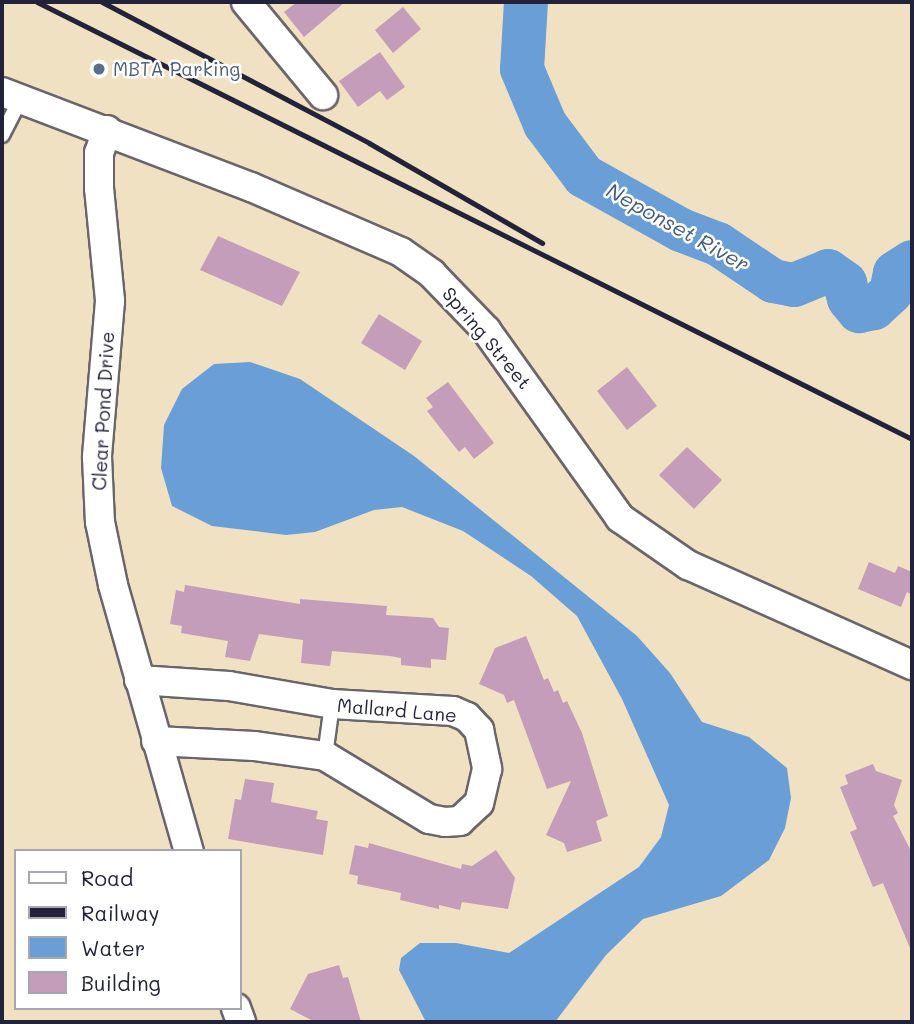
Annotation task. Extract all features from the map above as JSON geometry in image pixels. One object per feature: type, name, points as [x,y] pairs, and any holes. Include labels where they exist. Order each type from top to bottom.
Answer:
[{"type":"street","points":[[246,2],[323,95]]},
{"type":"street","name":"Spring Street","points":[[11,95],[107,130],[356,230],[401,253],[432,274],[485,330],[516,367],[600,495],[629,525],[688,565],[912,665]]},
{"type":"street","name":"Clear Pond Drive","points":[[107,130],[100,153],[99,188],[110,301],[97,489],[113,585],[188,849]]},
{"type":"street","name":"Mallard Lane","points":[[139,680],[229,686],[332,704],[453,711],[467,717],[479,730],[486,769],[480,803],[460,821],[445,821],[429,819],[363,775],[325,756],[254,746],[156,741]]},
{"type":"lane","points":[[2,135],[11,95]]},
{"type":"lane","points":[[325,756],[332,704]]},
{"type":"water","points":[[250,362],[300,379],[414,456],[637,636],[670,673],[702,722],[749,737],[787,768],[791,798],[785,828],[769,860],[721,896],[643,919],[606,955],[555,1022],[426,1022],[399,970],[401,958],[420,943],[456,943],[509,953],[639,867],[661,837],[669,805],[622,699],[577,616],[531,576],[463,531],[402,507],[374,510],[315,532],[286,535],[212,526],[172,506],[161,468],[164,425],[182,389],[214,364]]},
{"type":"building","points":[[297,2],[345,2],[304,37],[284,12]]},
{"type":"building","points":[[403,7],[421,29],[393,53],[375,30]]},
{"type":"building","points":[[380,52],[405,87],[387,100],[380,91],[358,107],[339,81]]},
{"type":"building","points":[[218,236],[300,272],[282,306],[200,270]]},
{"type":"building","points":[[379,314],[422,341],[405,370],[361,343]]},
{"type":"building","points":[[627,367],[657,406],[627,430],[597,391]]},
{"type":"building","points":[[448,382],[494,443],[474,459],[465,447],[459,452],[427,411],[433,407],[426,398]]},
{"type":"building","points":[[687,447],[722,480],[694,509],[659,475]]},
{"type":"building","points":[[869,562],[895,573],[898,566],[912,572],[912,595],[907,592],[901,607],[858,589]]},
{"type":"building","points":[[185,585],[300,604],[300,599],[387,606],[386,615],[433,618],[439,627],[449,628],[446,660],[431,659],[431,668],[401,665],[401,658],[390,656],[332,651],[330,666],[301,663],[303,640],[259,634],[250,661],[225,657],[228,641],[181,633],[182,626],[170,624],[176,590],[184,592]]},
{"type":"building","points":[[526,636],[544,680],[548,678],[554,692],[558,690],[563,703],[567,701],[582,733],[608,816],[596,821],[602,841],[567,852],[564,843],[546,835],[571,781],[547,789],[514,700],[507,703],[504,695],[479,684],[495,648]]},
{"type":"building","points":[[873,764],[876,771],[902,780],[894,805],[898,813],[893,816],[912,853],[912,953],[883,883],[873,887],[850,832],[857,829],[840,787],[848,784],[845,775]]},
{"type":"building","points":[[245,779],[274,783],[271,802],[318,811],[316,819],[328,821],[323,855],[228,839],[235,799],[241,800]]},
{"type":"building","points":[[369,843],[461,869],[462,864],[472,866],[496,850],[515,878],[508,909],[462,902],[460,910],[439,905],[439,909],[400,900],[401,893],[357,884],[358,876],[349,874],[355,845],[368,848]]},
{"type":"building","points":[[339,965],[343,978],[348,977],[361,1022],[315,1022],[290,1009],[308,974]]},
{"type":"waterway","name":"Neponset River","points":[[526,2],[522,69],[545,124],[584,176],[681,230],[718,244],[773,281],[794,285],[828,271],[845,283],[849,299],[859,311],[874,308],[891,292],[895,273],[912,262]]},
{"type":"railway","points":[[37,2],[912,439]]},
{"type":"railway","points":[[102,2],[369,143],[542,243]]},
{"type":"place","name":"MBTA Parking","points":[[99,69]]}]
